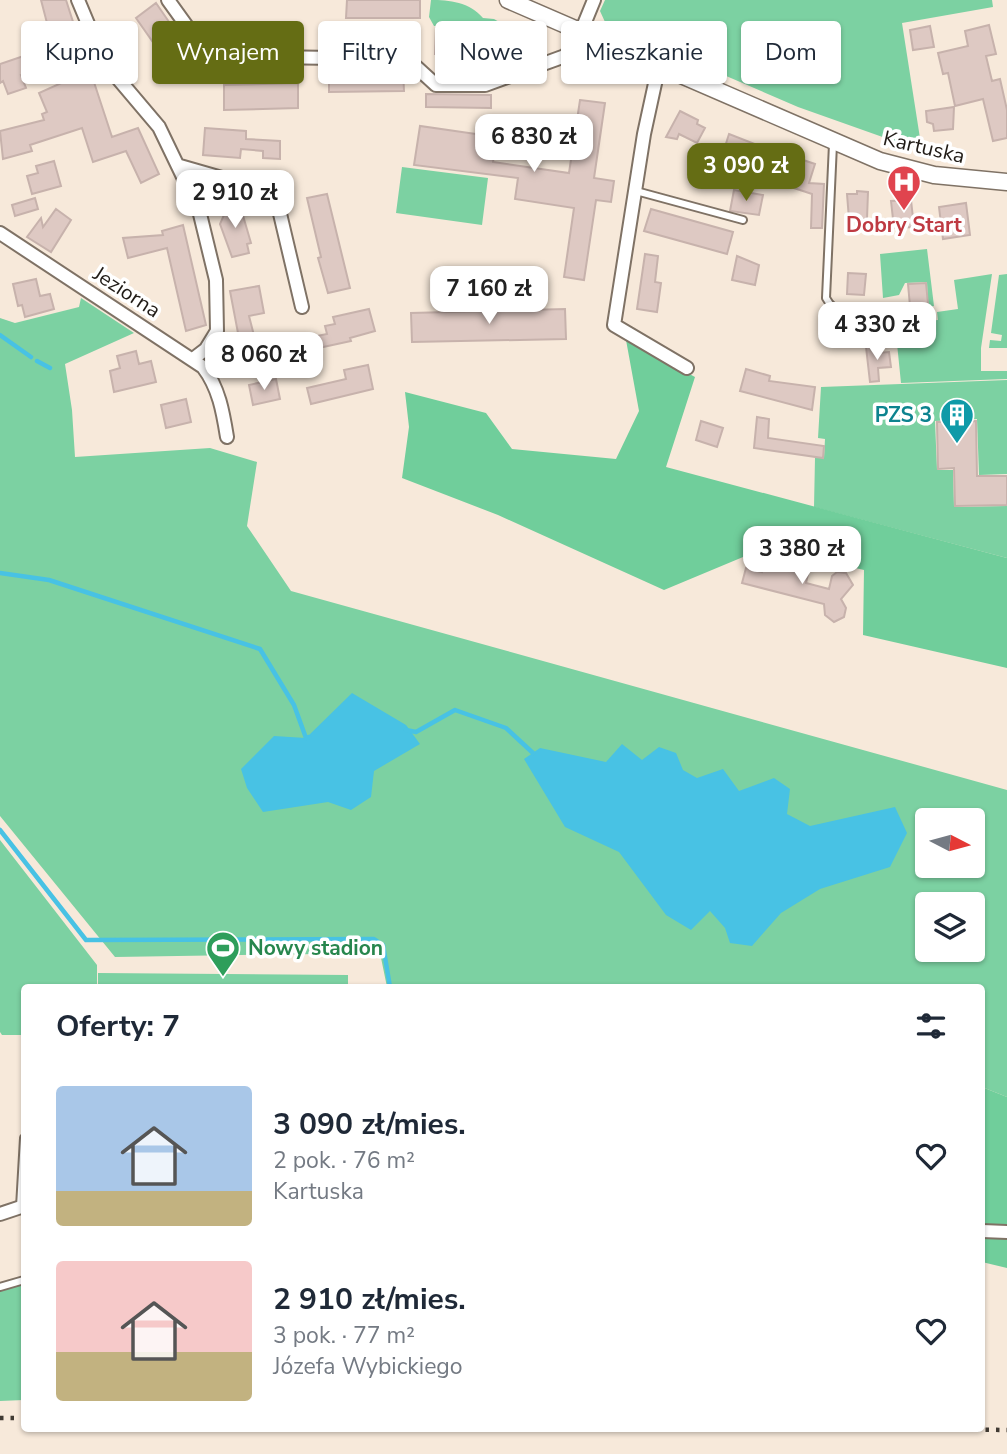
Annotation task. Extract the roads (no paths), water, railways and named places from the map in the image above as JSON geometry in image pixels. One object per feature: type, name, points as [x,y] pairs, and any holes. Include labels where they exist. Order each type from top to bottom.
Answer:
[{"type":"main road","name":"Kartuska","points":[[509,0],[561,22]]},
{"type":"main road","name":"Kartuska","points":[[702,84],[880,161],[921,172],[1007,182]]},
{"type":"street","points":[[78,0],[104,62],[159,127],[180,166],[202,221],[218,298],[215,339],[193,359]]},
{"type":"street","points":[[168,0],[204,50],[212,56],[400,59],[414,64],[436,85],[485,85],[561,57]]},
{"type":"street","points":[[585,21],[594,0]]},
{"type":"street","points":[[653,84],[614,325],[687,368]]},
{"type":"street","points":[[180,166],[264,190],[274,196],[281,214],[302,307]]},
{"type":"street","name":"Jeziorna","points":[[0,233],[193,359],[212,379],[222,407],[227,437]]},
{"type":"street","points":[[0,1214],[21,1207]]},
{"type":"street","points":[[985,1231],[1007,1232]]},
{"type":"lane","points":[[834,142],[826,298],[835,312],[843,314],[884,312]]},
{"type":"lane","points":[[634,191],[743,220]]},
{"type":"lane","points":[[0,1287],[21,1281]]},
{"type":"water","points":[[352,693],[406,725],[420,744],[374,771],[371,797],[351,810],[328,802],[263,812],[247,788],[241,769],[274,736],[306,738]]},
{"type":"water","points":[[622,744],[642,760],[659,747],[676,753],[683,770],[697,778],[723,769],[739,791],[774,778],[790,789],[787,814],[810,826],[895,807],[907,833],[890,867],[820,889],[781,913],[752,946],[730,943],[725,928],[710,911],[691,930],[666,915],[619,852],[565,827],[524,759],[540,748],[606,762]]},
{"type":"waterway","points":[[0,335],[31,357]]},
{"type":"waterway","points":[[37,361],[50,368]]},
{"type":"waterway","points":[[0,573],[49,580],[260,649],[294,705],[306,738],[309,737]]},
{"type":"waterway","points":[[406,730],[416,732],[455,710],[506,728],[533,753]]},
{"type":"waterway","points":[[0,830],[86,940],[374,939],[383,945],[390,984]]},
{"type":"railway","points":[[0,1418],[21,1418]]},
{"type":"railway","points":[[985,1430],[1007,1430]]},
{"type":"place","name":"Dobry Start","points":[[904,212]]},
{"type":"place","name":"PZS 3","points":[[957,445]]},
{"type":"place","name":"Nowy stadion","points":[[223,978]]}]
